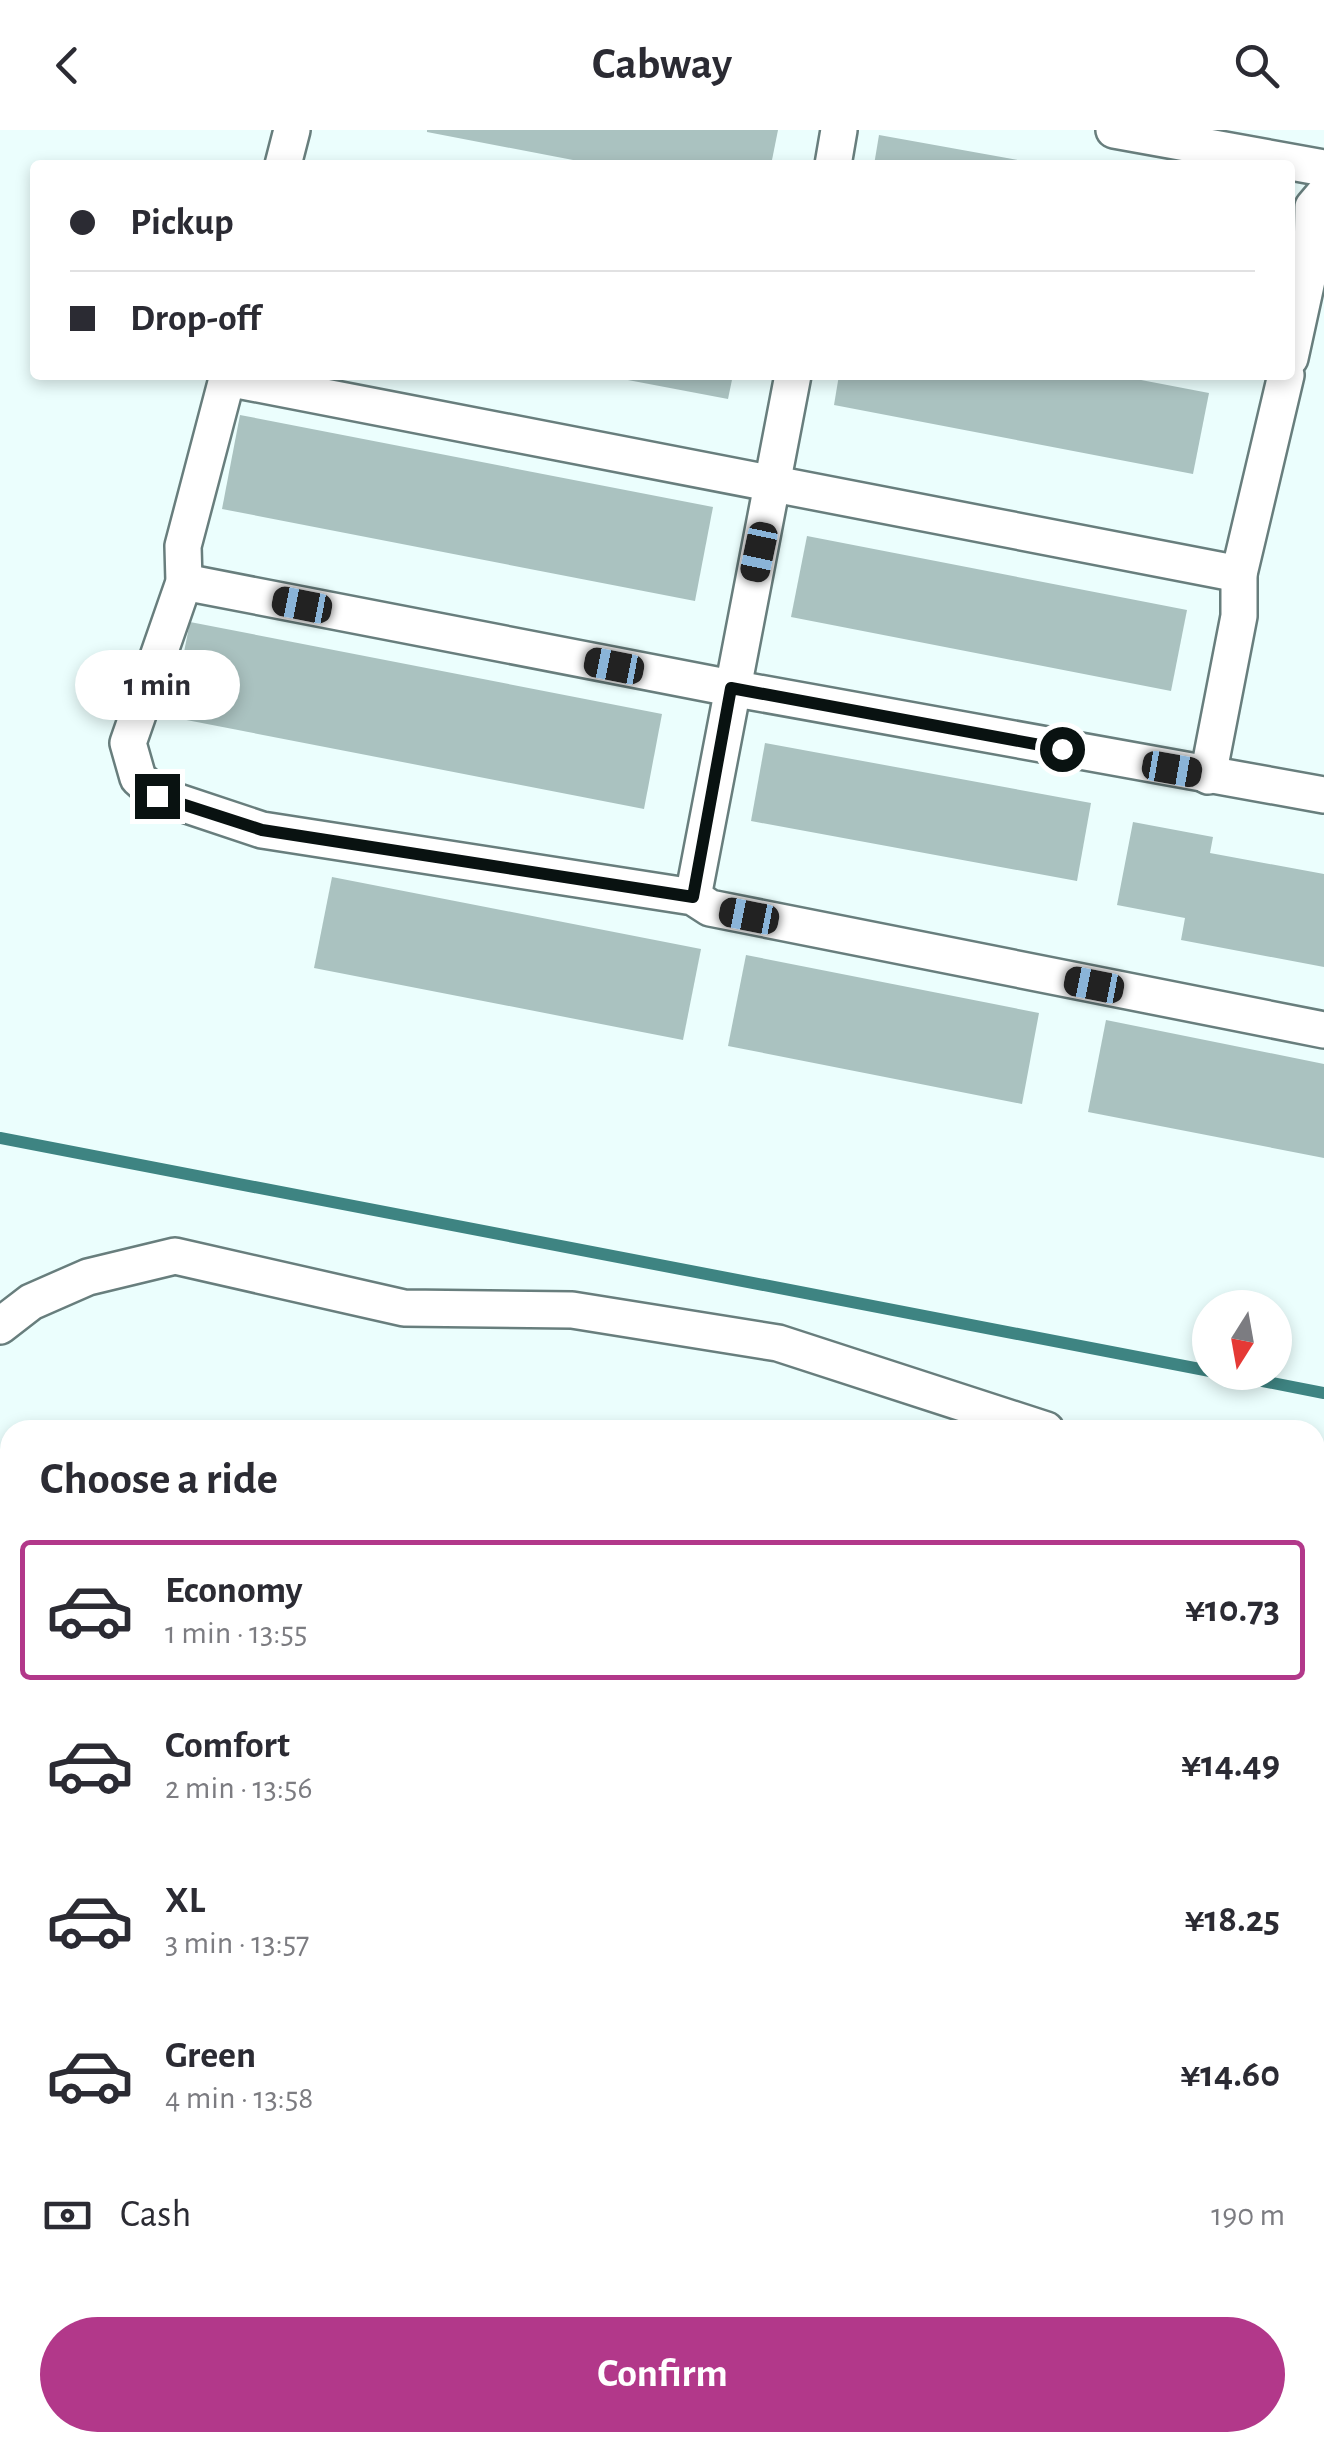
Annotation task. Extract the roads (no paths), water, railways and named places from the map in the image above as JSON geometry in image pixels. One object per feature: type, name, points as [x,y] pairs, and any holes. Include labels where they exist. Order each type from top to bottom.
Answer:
[{"type":"street","points":[[284,160],[292,130]]},
{"type":"street","points":[[833,160],[840,130]]},
{"type":"street","points":[[1114,130],[1280,160]]},
{"type":"street","points":[[1295,163],[1324,168]]},
{"type":"street","points":[[1295,329],[1312,257],[1313,208],[1324,194]]},
{"type":"street","points":[[227,380],[183,546],[184,582],[128,743],[138,778],[157,796],[262,830],[693,897],[710,908],[1324,1030]]},
{"type":"street","points":[[248,380],[1239,574]]},
{"type":"street","points":[[693,897],[792,380]]},
{"type":"street","points":[[1208,776],[1240,616],[1239,574],[1283,380]]},
{"type":"street","points":[[184,582],[731,688],[1324,795]]},
{"type":"street","points":[[0,1326],[31,1302],[88,1278],[175,1256],[404,1308],[572,1310],[778,1343],[1015,1420]]},
{"type":"waterway","points":[[0,1138],[1192,1368]]},
{"type":"waterway","points":[[1292,1387],[1324,1393]]}]
